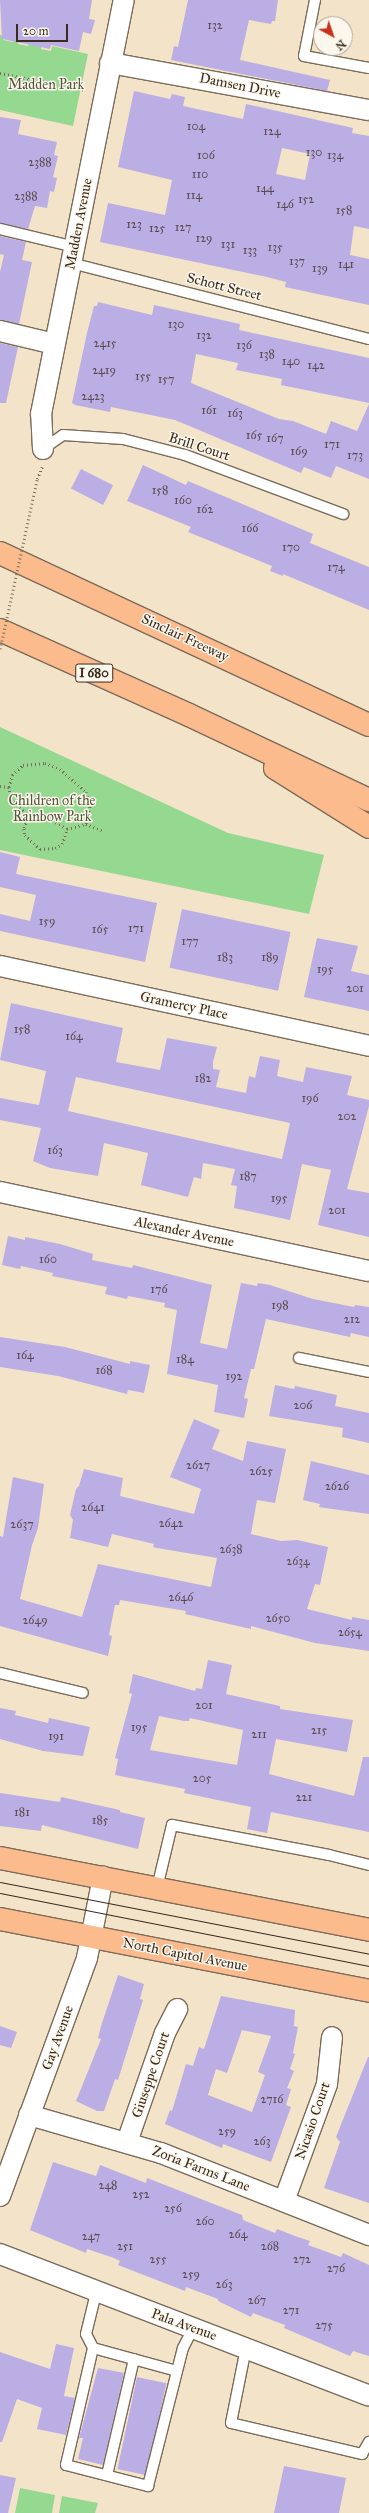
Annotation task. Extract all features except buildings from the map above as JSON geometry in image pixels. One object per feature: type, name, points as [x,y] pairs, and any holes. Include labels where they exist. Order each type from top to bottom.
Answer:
[{"type":"main road","points":[[0,548],[52,577]]},
{"type":"main road","name":"Sinclair Freeway","points":[[0,553],[225,656],[369,725]]},
{"type":"main road","name":"I 680","points":[[0,630],[189,715],[369,800]]},
{"type":"main road","points":[[225,656],[369,710]]},
{"type":"main road","points":[[189,715],[369,827]]},
{"type":"main road","points":[[0,1858],[369,1930]]},
{"type":"main road","name":"North Capitol Avenue","points":[[0,1919],[369,1991]]},
{"type":"street","name":"Madden Avenue","points":[[44,449],[41,414],[110,63],[124,0]]},
{"type":"street","name":"Damsen Drive","points":[[110,63],[369,110]]},
{"type":"street","points":[[0,331],[54,344]]},
{"type":"street","name":"Gramercy Place","points":[[0,966],[369,1046]]},
{"type":"street","name":"Alexander Avenue","points":[[0,1192],[369,1271]]},
{"type":"street","name":"Gay Avenue","points":[[0,2196],[87,1958],[102,1877]]},
{"type":"street","name":"Giuseppe Court","points":[[128,2142],[165,2033],[177,2009]]},
{"type":"street","name":"Nicasio Court","points":[[284,2201],[328,2084],[332,2037]]},
{"type":"street","name":"Zoria Farms Lane","points":[[29,2115],[98,2137],[128,2142],[369,2234]]},
{"type":"street","name":"Pala Avenue","points":[[0,2254],[96,2293],[193,2328],[369,2396]]},
{"type":"lane","points":[[315,0],[304,56],[369,68]]},
{"type":"lane","name":"Schott Street","points":[[0,229],[73,255],[369,339]]},
{"type":"lane","name":"Brill Court","points":[[44,449],[62,435],[123,439],[185,454],[343,514]]},
{"type":"lane","points":[[299,1358],[369,1372]]},
{"type":"lane","points":[[0,1673],[83,1693]]},
{"type":"lane","points":[[157,1888],[172,1825],[329,1855],[369,1865]]},
{"type":"lane","points":[[96,2293],[86,2334],[93,2348],[66,2464],[148,2486],[184,2344],[193,2328]]},
{"type":"lane","points":[[93,2348],[177,2370]]},
{"type":"lane","points":[[246,2348],[231,2423],[362,2454],[369,2442]]},
{"type":"lane","points":[[108,2475],[134,2359]]},
{"type":"path","points":[[0,73],[85,90]]},
{"type":"path","points":[[0,649],[37,479]]},
{"type":"path","points":[[86,824],[91,803],[86,792],[60,768],[45,763],[30,762],[17,769],[9,787],[11,799],[29,816],[54,820],[67,829],[86,824],[102,831]]},
{"type":"path","points":[[0,786],[9,787]]},
{"type":"path","points":[[29,816],[24,829],[25,835],[40,849],[55,848],[62,844],[67,829]]},
{"type":"green space","name":"Madden Park","points":[[0,35],[4,36],[3,40],[13,42],[14,38],[19,39],[18,44],[28,46],[29,41],[42,44],[41,49],[51,51],[52,46],[88,54],[73,126],[0,110]]},
{"type":"green space","name":"Children of the Rainbow Park","points":[[0,727],[228,833],[324,855],[309,914],[0,850]]},
{"type":"green space","points":[[20,2488],[55,2495],[52,2513],[15,2513]]},
{"type":"green space","points":[[62,2496],[98,2503],[95,2513],[59,2513]]},
{"type":"tram line","points":[[0,1882],[369,1954]]},
{"type":"tram line","points":[[0,1893],[369,1966]]}]
